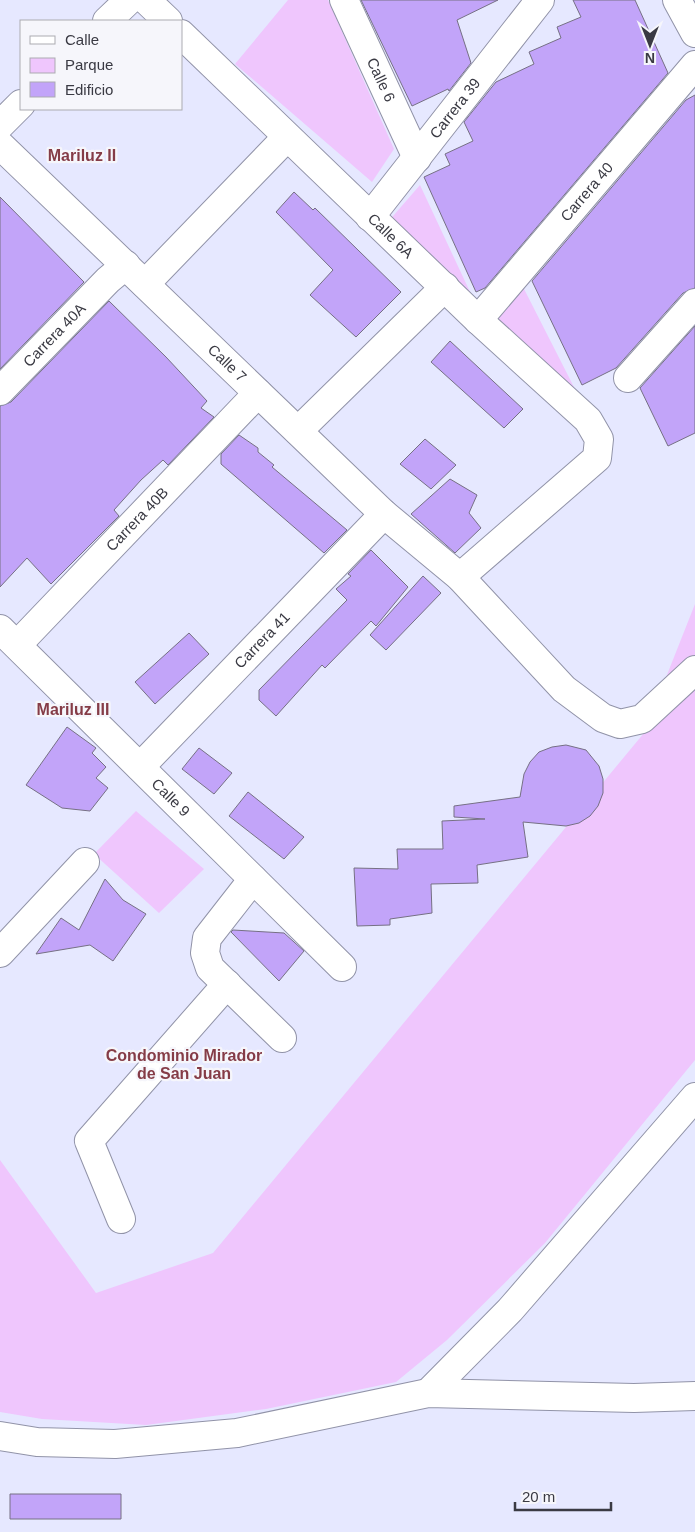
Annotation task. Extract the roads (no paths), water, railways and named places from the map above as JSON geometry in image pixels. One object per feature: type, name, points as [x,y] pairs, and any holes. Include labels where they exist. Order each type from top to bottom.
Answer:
[{"type":"street","points":[[108,20],[128,0]]},
{"type":"street","points":[[146,0],[167,20]]},
{"type":"street","name":"Calle 6","points":[[344,0],[417,158]]},
{"type":"street","name":"Carrera 39","points":[[370,217],[540,0]]},
{"type":"street","points":[[678,0],[695,32]]},
{"type":"street","name":"Calle 6A","points":[[182,35],[478,320],[588,420],[600,439],[597,458],[460,577]]},
{"type":"street","name":"Carrera 40","points":[[478,320],[695,65]]},
{"type":"street","points":[[0,125],[20,105]]},
{"type":"street","name":"Carrera 40A","points":[[0,391],[126,276],[287,137]]},
{"type":"street","name":"Calle 7","points":[[0,145],[126,276],[258,393],[384,514],[460,577],[564,688],[603,718],[620,724],[642,719],[695,670]]},
{"type":"street","points":[[298,431],[445,287]]},
{"type":"street","points":[[628,378],[695,303]]},
{"type":"street","name":"Carrera 40B","points":[[8,637],[258,393]]},
{"type":"street","name":"Carrera 41","points":[[140,767],[384,514]]},
{"type":"street","name":"Calle 9","points":[[8,637],[342,967]]},
{"type":"street","points":[[0,953],[85,862]]},
{"type":"street","points":[[253,879],[207,938],[205,953],[210,968],[282,1038]]},
{"type":"street","points":[[121,1219],[89,1141],[227,984]]},
{"type":"street","points":[[428,1394],[510,1310],[695,1097]]},
{"type":"street","points":[[0,1436],[38,1442],[115,1444],[237,1433],[428,1394],[634,1398],[695,1396]]},
{"type":"district","name":"Mariluz II","points":[[82,155]]},
{"type":"district","name":"Mariluz III","points":[[73,709]]},
{"type":"district","name":"Condominio Mirador de San Juan","points":[[184,1064]]}]
